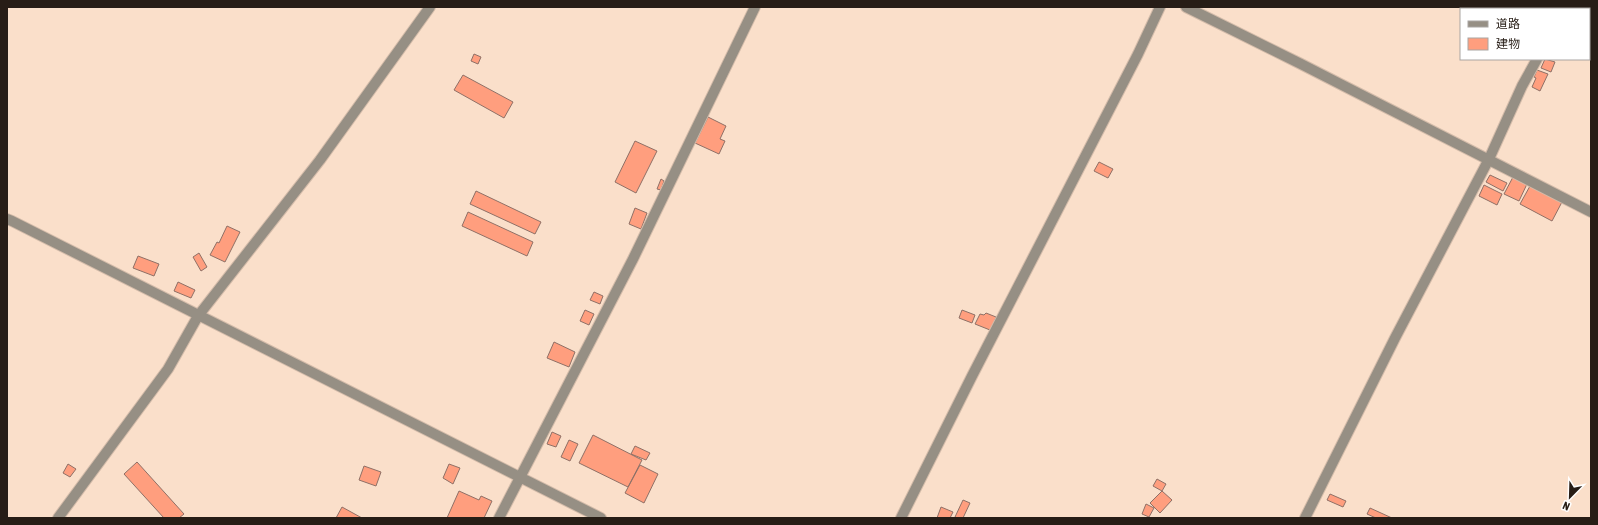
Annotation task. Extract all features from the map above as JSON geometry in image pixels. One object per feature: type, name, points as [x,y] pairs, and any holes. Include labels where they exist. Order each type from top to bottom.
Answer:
[{"type":"street","points":[[58,518],[168,369],[198,316],[320,160],[430,7]]},
{"type":"street","points":[[499,518],[633,259],[755,7]]},
{"type":"street","points":[[901,518],[972,376],[1138,54],[1160,7]]},
{"type":"street","points":[[1186,7],[1489,159],[1591,212]]},
{"type":"street","points":[[1305,518],[1399,331],[1489,159],[1522,86],[1536,60]]},
{"type":"street","points":[[7,219],[12,220],[198,316],[601,518]]},
{"type":"building","points":[[474,54],[481,57],[478,64],[471,61]]},
{"type":"building","points":[[1545,60],[1555,62],[1551,72],[1541,68]]},
{"type":"building","points":[[1537,70],[1548,74],[1540,91],[1532,87],[1536,78],[1534,77]]},
{"type":"building","points":[[463,75],[513,102],[504,118],[454,90]]},
{"type":"building","points":[[708,117],[726,126],[720,139],[725,141],[719,154],[695,143]]},
{"type":"building","points":[[635,141],[657,151],[636,193],[615,182]]},
{"type":"building","points":[[1099,162],[1113,169],[1108,178],[1094,171]]},
{"type":"building","points":[[1490,175],[1507,183],[1503,191],[1486,182]]},
{"type":"building","points":[[1513,177],[1527,184],[1519,201],[1504,194]]},
{"type":"building","points":[[661,179],[664,181],[661,190],[657,189]]},
{"type":"building","points":[[1484,185],[1502,194],[1497,205],[1479,196]]},
{"type":"building","points":[[1530,186],[1562,202],[1552,221],[1520,204]]},
{"type":"building","points":[[476,191],[541,222],[535,234],[470,204]]},
{"type":"building","points":[[635,208],[647,213],[641,229],[629,224]]},
{"type":"building","points":[[468,212],[533,242],[527,256],[462,226]]},
{"type":"building","points":[[227,226],[240,232],[225,262],[210,255],[217,242],[219,243]]},
{"type":"building","points":[[199,253],[207,267],[201,271],[193,257]]},
{"type":"building","points":[[138,256],[159,264],[154,276],[133,268]]},
{"type":"building","points":[[178,282],[195,290],[191,298],[174,291]]},
{"type":"building","points":[[594,292],[603,296],[600,304],[590,300]]},
{"type":"building","points":[[585,310],[594,314],[589,325],[580,321]]},
{"type":"building","points":[[962,310],[975,315],[972,323],[959,318]]},
{"type":"building","points":[[986,313],[996,317],[995,320],[997,321],[990,330],[975,324],[980,314],[984,315]]},
{"type":"building","points":[[554,342],[575,352],[569,367],[547,358]]},
{"type":"building","points":[[552,432],[561,436],[556,447],[547,444]]},
{"type":"building","points":[[593,435],[642,460],[628,487],[579,463]]},
{"type":"building","points":[[569,440],[578,444],[570,461],[561,457]]},
{"type":"building","points":[[635,446],[650,453],[646,460],[631,454]]},
{"type":"building","points":[[137,462],[184,514],[179,518],[164,518],[124,474]]},
{"type":"building","points":[[68,464],[76,469],[70,477],[63,473]]},
{"type":"building","points":[[449,464],[460,468],[453,484],[443,478]]},
{"type":"building","points":[[640,465],[658,474],[644,503],[625,493]]},
{"type":"building","points":[[364,466],[381,472],[376,486],[359,480]]},
{"type":"building","points":[[1157,479],[1166,484],[1162,491],[1153,486]]},
{"type":"building","points":[[459,491],[479,500],[481,496],[492,501],[484,518],[447,518]]},
{"type":"building","points":[[1162,491],[1172,500],[1160,513],[1150,503]]},
{"type":"building","points":[[1330,494],[1346,501],[1343,507],[1327,500]]},
{"type":"building","points":[[963,500],[970,503],[963,518],[955,517]]},
{"type":"building","points":[[1146,504],[1154,508],[1149,517],[1142,514]]},
{"type":"building","points":[[342,507],[362,518],[336,518]]},
{"type":"building","points":[[941,507],[953,512],[950,518],[937,518]]},
{"type":"building","points":[[1370,508],[1392,518],[1376,518],[1367,514]]}]
